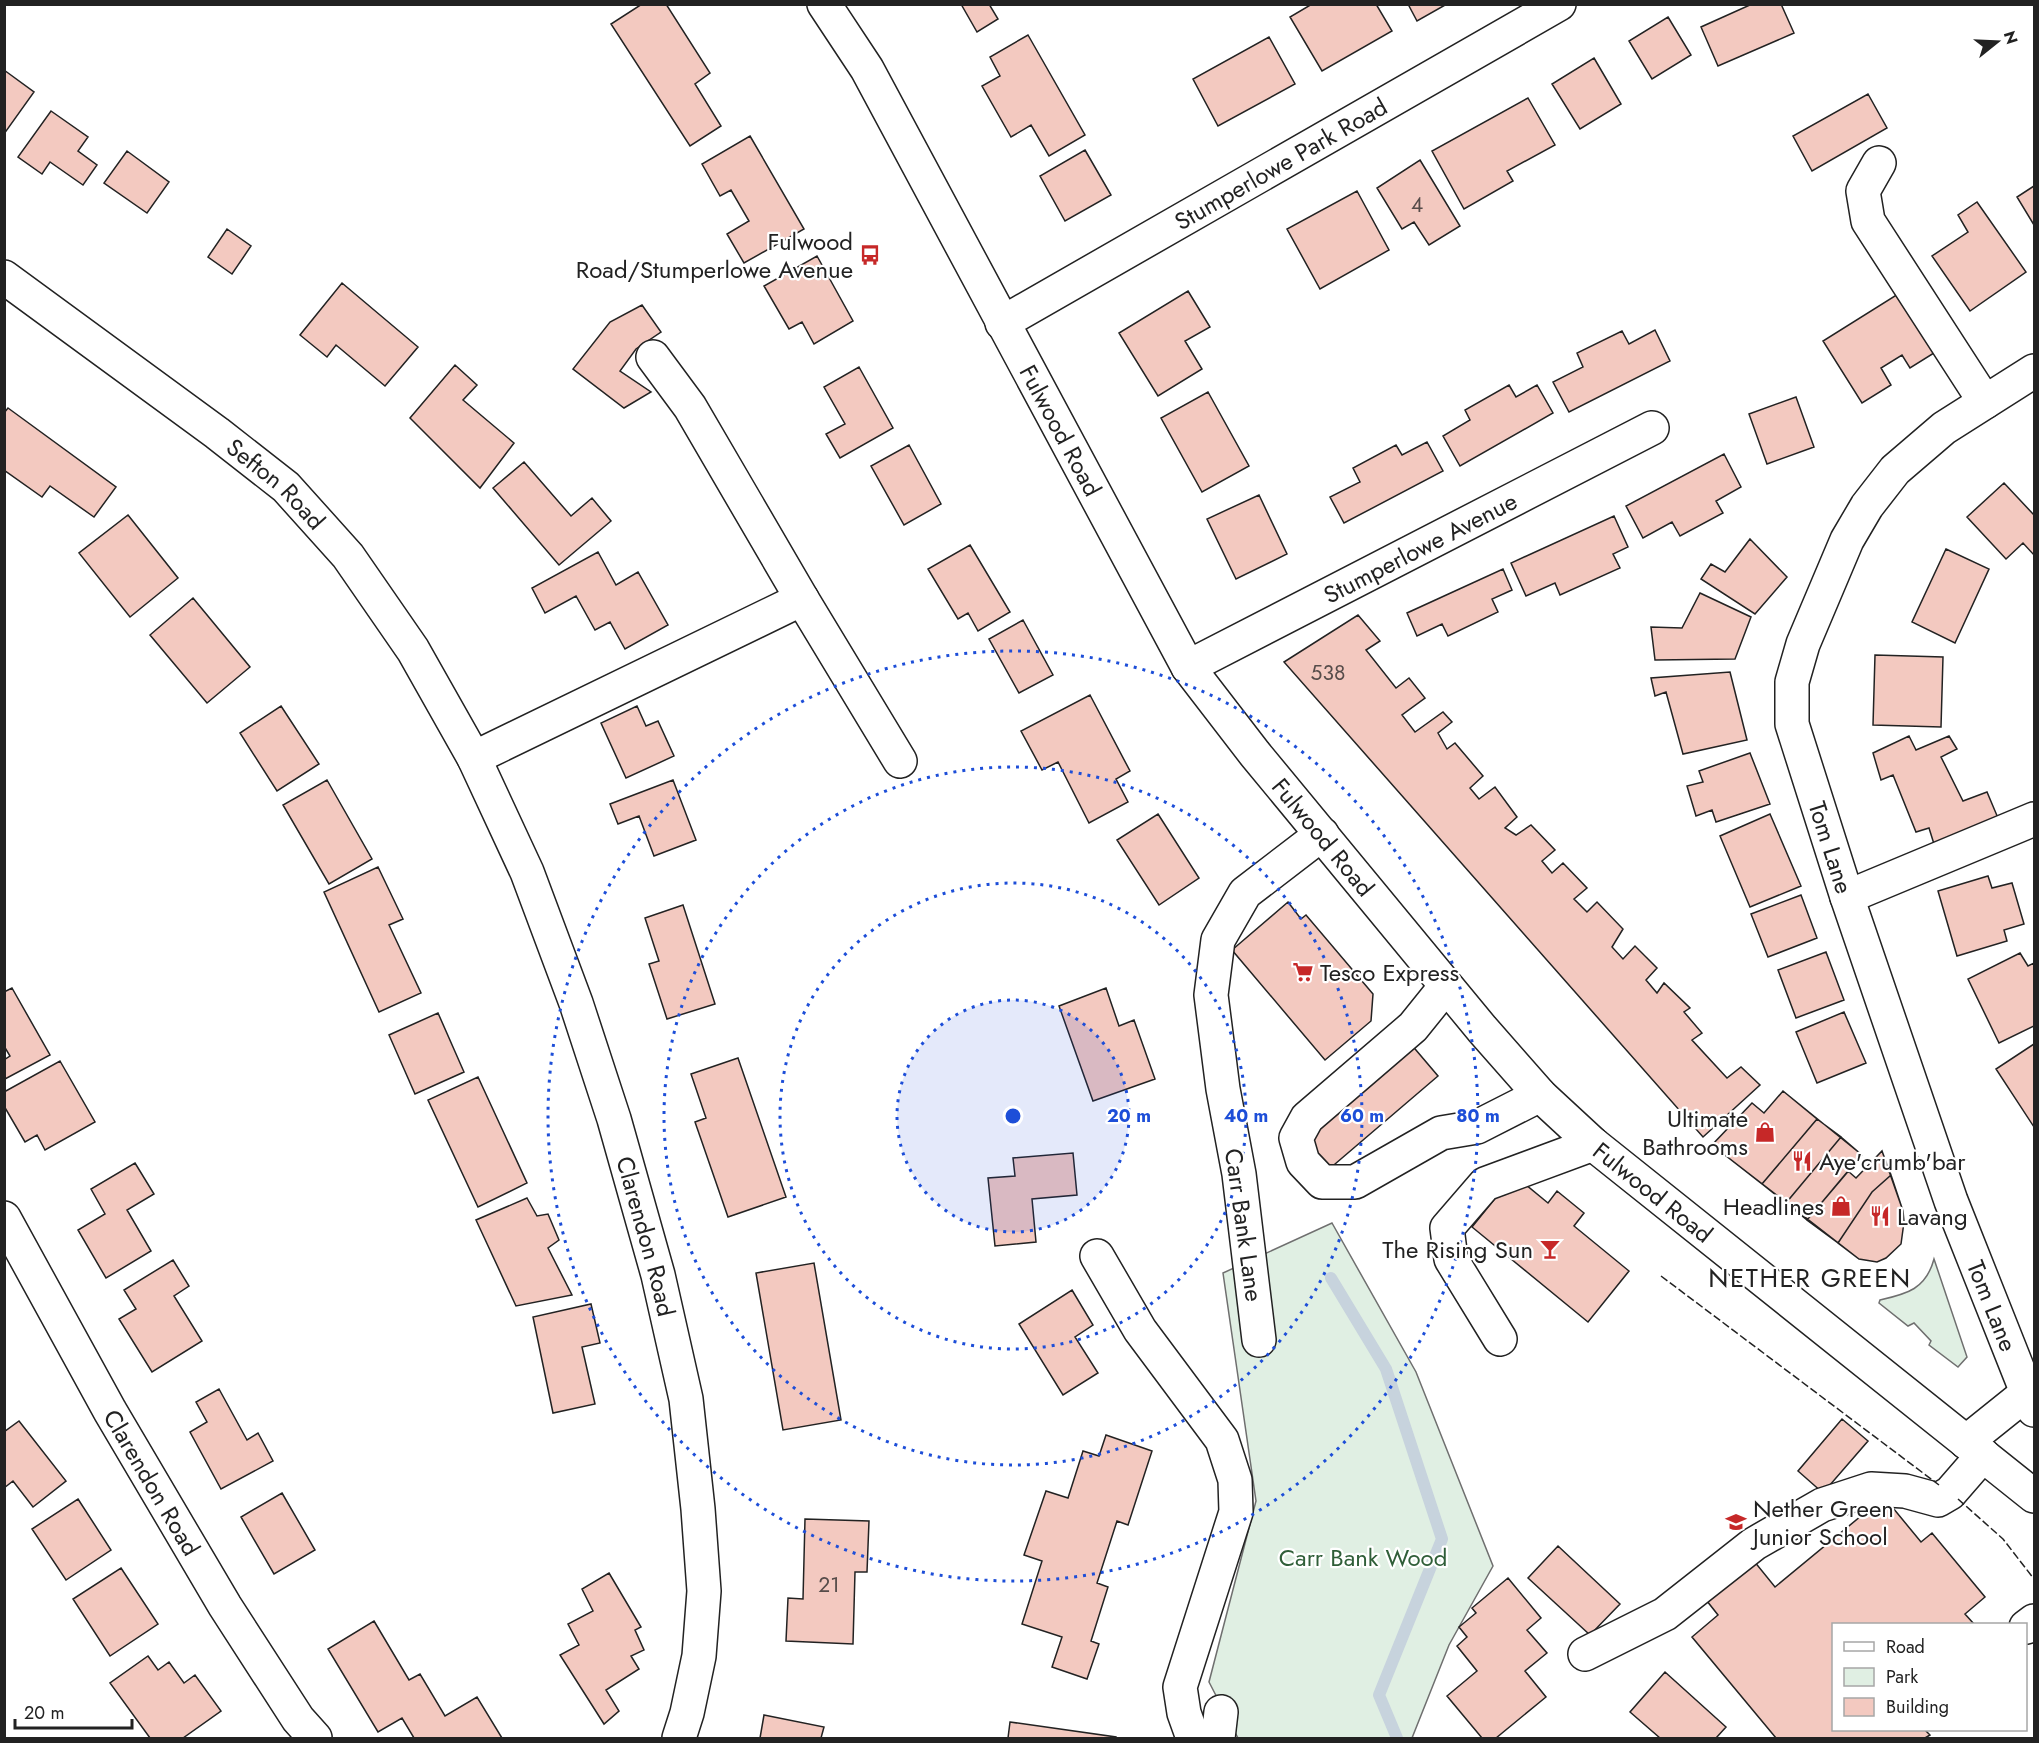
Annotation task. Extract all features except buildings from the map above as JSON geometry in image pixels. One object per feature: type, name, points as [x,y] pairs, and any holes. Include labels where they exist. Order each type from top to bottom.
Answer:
[{"type":"street","name":"Fulwood Road","points":[[824,4],[867,69],[1188,667],[1255,754],[1446,986],[1540,1095],[1593,1144],[2034,1496]]},
{"type":"street","name":"Stumperlowe Park Road","points":[[1002,323],[1559,4]]},
{"type":"street","points":[[1879,163],[1863,191],[1868,221],[1986,402]]},
{"type":"street","name":"Sefton Road","points":[[4,278],[217,433],[286,487],[348,556],[413,650],[474,758]]},
{"type":"street","points":[[653,357],[690,407],[900,761]]},
{"type":"street","name":"Tom Lane","points":[[1585,1654],[1665,1614],[1754,1544],[1822,1505],[1871,1489],[1905,1491],[1938,1500],[1950,1493],[1975,1448],[2031,1401],[1951,1200],[1847,897],[1792,724],[1792,682],[1803,644],[1847,540],[1867,506],[1895,470],[1944,428],[2034,371]]},
{"type":"street","name":"Stumperlowe Avenue","points":[[1188,667],[1653,428]]},
{"type":"street","points":[[474,758],[802,599]]},
{"type":"street","name":"Clarendon Road","points":[[474,758],[527,872],[576,1003],[614,1119],[658,1275],[686,1399],[704,1590],[699,1656],[687,1713],[678,1738]]},
{"type":"street","points":[[1847,897],[2034,819]]},
{"type":"street","name":"Carr Bank Lane","points":[[1259,1340],[1239,1174],[1223,1089],[1211,995],[1218,940],[1245,893],[1322,834]]},
{"type":"street","points":[[1446,986],[1413,1027],[1307,1118],[1296,1138],[1303,1162],[1322,1182],[1355,1182],[1441,1133],[1477,1127],[1540,1095]]},
{"type":"street","points":[[1500,1339],[1451,1259],[1447,1228],[1485,1184],[1593,1144]]},
{"type":"street","name":"Clarendon Road","points":[[4,1218],[111,1412],[213,1586],[298,1719],[315,1738]]},
{"type":"street","points":[[1097,1256],[1140,1330],[1222,1440],[1235,1480],[1236,1512],[1180,1687],[1184,1713],[1193,1738]]},
{"type":"green space","name":"Carr Bank Wood","points":[[1332,1223],[1416,1372],[1493,1566],[1449,1645],[1412,1738],[1238,1738],[1209,1682],[1256,1501],[1223,1273]]},
{"type":"green space","points":[[1934,1259],[1967,1357],[1958,1367],[1929,1345],[1931,1341],[1914,1323],[1908,1326],[1879,1303],[1880,1300],[1907,1292],[1921,1284]]},
{"type":"waterway","points":[[1331,1278],[1386,1369],[1442,1539],[1379,1695],[1397,1738]]},
{"type":"fence","points":[[1661,1276],[1939,1485]]},
{"type":"fence","points":[[1958,1499],[2003,1539],[2034,1579]]},
{"type":"place","name":"Fulwood Road/Stumperlowe Avenue","points":[[870,255]]},
{"type":"place","name":"Tesco Express","points":[[1303,972]]},
{"type":"place","name":"Ultimate Bathrooms","points":[[1765,1132]]},
{"type":"place","name":"Aye'crumb'bar","points":[[1802,1161]]},
{"type":"place","name":"Headlines","points":[[1841,1206]]},
{"type":"place","name":"Lavang","points":[[1880,1216]]},
{"type":"place","name":"The Rising Sun","points":[[1550,1249]]},
{"type":"place","name":"Nether Green Junior School","points":[[1736,1522]]},
{"type":"district","name":"NETHER GREEN","points":[[1810,1278]]}]
